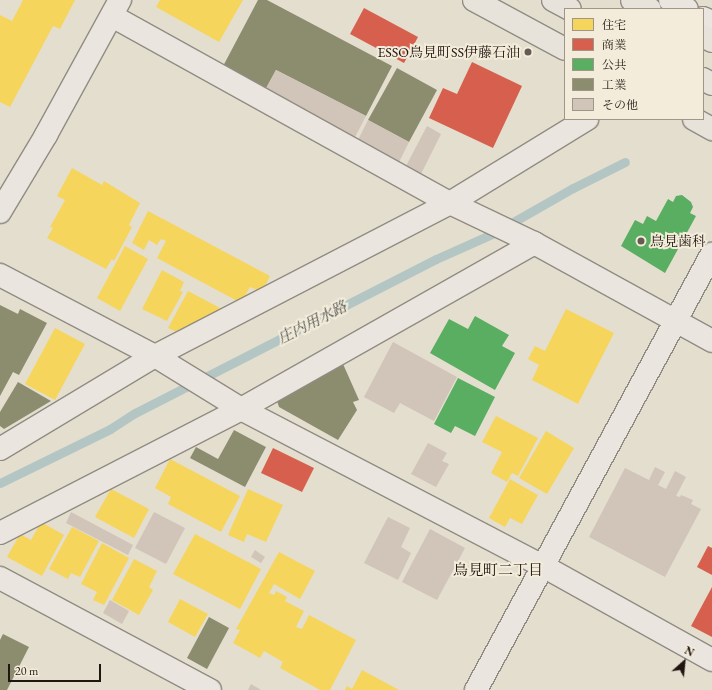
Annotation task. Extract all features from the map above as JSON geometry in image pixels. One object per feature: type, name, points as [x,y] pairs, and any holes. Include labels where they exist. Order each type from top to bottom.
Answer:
[{"type":"highway","points":[[473,0],[564,48]]},
{"type":"highway","points":[[553,0],[568,8]]},
{"type":"highway","points":[[632,0],[648,8]]},
{"type":"highway","points":[[696,120],[712,129]]},
{"type":"street","points":[[670,0],[685,8]]},
{"type":"street","points":[[0,212],[116,8],[450,203],[534,243],[712,341]]},
{"type":"street","points":[[0,449],[155,356],[450,203],[585,120]]},
{"type":"street","points":[[702,120],[712,125]]},
{"type":"street","points":[[0,533],[241,409],[534,243]]},
{"type":"street","points":[[476,690],[712,254]]},
{"type":"street","points":[[0,275],[155,356],[241,409],[543,566],[712,660]]},
{"type":"street","points":[[0,578],[210,690]]},
{"type":"building: 住宅","points":[[23,0],[75,0],[60,29],[53,26],[10,107],[0,102],[0,15],[12,21]]},
{"type":"building: 住宅","points":[[160,0],[243,0],[219,42],[156,7]]},
{"type":"building: 住宅","points":[[72,168],[102,185],[104,181],[140,203],[129,225],[132,227],[114,261],[112,259],[106,269],[47,238],[53,228],[50,227],[65,200],[57,196]]},
{"type":"building: 住宅","points":[[148,211],[270,276],[262,292],[250,287],[241,303],[157,258],[166,241],[161,239],[157,245],[149,240],[144,250],[132,243]]},
{"type":"building: 住宅","points":[[125,246],[148,259],[120,311],[97,298]]},
{"type":"building: 住宅","points":[[162,270],[184,282],[180,291],[183,292],[167,321],[142,309]]},
{"type":"building: 住宅","points":[[188,291],[222,309],[181,334],[168,328]]},
{"type":"building: 住宅","points":[[566,309],[614,333],[578,404],[532,380],[539,365],[528,359],[535,346],[545,351]]},
{"type":"building: 住宅","points":[[55,328],[85,344],[55,400],[25,384]]},
{"type":"building: 住宅","points":[[496,416],[538,438],[518,476],[512,473],[507,482],[491,473],[502,452],[482,442]]},
{"type":"building: 住宅","points":[[546,431],[574,448],[547,494],[519,478]]},
{"type":"building: 住宅","points":[[170,459],[240,496],[221,532],[168,504],[171,497],[155,488]]},
{"type":"building: 住宅","points":[[510,479],[538,495],[522,524],[510,518],[505,527],[489,518]]},
{"type":"building: 住宅","points":[[111,489],[149,509],[134,538],[95,517]]},
{"type":"building: 住宅","points":[[248,489],[283,505],[266,542],[247,534],[244,542],[228,535]]},
{"type":"building: 住宅","points":[[41,522],[64,535],[42,576],[7,557],[20,534],[31,540]]},
{"type":"building: 住宅","points":[[72,527],[99,541],[80,577],[71,573],[68,579],[49,569]]},
{"type":"building: 住宅","points":[[195,534],[261,569],[240,609],[173,574]]},
{"type":"building: 住宅","points":[[102,543],[129,558],[104,605],[93,600],[97,592],[81,584]]},
{"type":"building: 住宅","points":[[279,552],[315,571],[300,599],[274,584],[269,593],[274,595],[276,591],[287,597],[285,601],[304,611],[296,627],[302,629],[309,615],[356,640],[330,690],[320,690],[280,668],[283,662],[264,651],[260,658],[233,643],[240,630],[236,629]]},
{"type":"building: 住宅","points":[[134,559],[157,571],[149,587],[153,590],[139,615],[112,600]]},
{"type":"building: 住宅","points":[[180,599],[208,614],[195,637],[168,622]]},
{"type":"building: 住宅","points":[[362,670],[399,690],[345,690],[347,686],[352,689]]},
{"type":"building: 商業","points":[[364,8],[418,37],[404,63],[350,34]]},
{"type":"building: 商業","points":[[472,62],[522,86],[493,148],[429,118],[443,88],[457,94]]},
{"type":"building: 商業","points":[[273,448],[314,468],[302,492],[261,473]]},
{"type":"building: 商業","points":[[708,546],[712,548],[712,575],[697,567]]},
{"type":"building: 商業","points":[[712,587],[712,637],[691,626]]},
{"type":"building: 公共","points":[[682,195],[691,202],[693,207],[690,213],[696,216],[665,273],[621,246],[635,220],[643,224],[647,216],[656,221],[668,199],[673,202],[676,196]]},
{"type":"building: 公共","points":[[475,316],[509,335],[502,346],[515,353],[495,390],[430,353],[449,319],[468,329]]},
{"type":"building: 公共","points":[[458,378],[495,397],[475,436],[455,426],[451,433],[434,424]]},
{"type":"building: 工業","points":[[258,0],[267,0],[392,66],[366,116],[276,70],[264,92],[221,70]]},
{"type":"building: 工業","points":[[397,68],[437,90],[409,142],[368,120]]},
{"type":"building: 工業","points":[[0,305],[18,314],[20,309],[47,323],[19,375],[13,372],[0,396]]},
{"type":"building: 工業","points":[[343,364],[359,400],[353,402],[357,410],[338,440],[279,407],[276,398]]},
{"type":"building: 工業","points":[[18,382],[51,401],[4,429],[0,426],[0,412]]},
{"type":"building: 工業","points":[[234,430],[266,447],[245,487],[190,458],[196,447],[218,459]]},
{"type":"building: 工業","points":[[209,617],[229,628],[207,669],[187,658]]},
{"type":"building: 工業","points":[[3,634],[29,647],[7,690],[0,690],[0,640]]},
{"type":"building: その他","points":[[276,70],[366,116],[354,139],[264,92]]},
{"type":"building: その他","points":[[368,120],[409,142],[398,164],[357,142]]},
{"type":"building: その他","points":[[427,126],[441,134],[421,174],[406,166]]},
{"type":"building: その他","points":[[393,342],[457,377],[434,421],[400,403],[394,413],[364,397]]},
{"type":"building: その他","points":[[428,443],[447,453],[442,461],[449,464],[436,487],[411,474]]},
{"type":"building: その他","points":[[655,467],[665,472],[658,485],[666,489],[675,471],[686,477],[676,496],[680,497],[681,495],[693,500],[691,504],[701,509],[665,577],[589,537],[625,468],[649,480]]},
{"type":"building: その他","points":[[71,512],[133,545],[128,555],[66,523]]},
{"type":"building: その他","points":[[154,512],[185,528],[166,564],[135,548]]},
{"type":"building: その他","points":[[388,517],[410,528],[401,547],[411,553],[398,580],[364,563]]},
{"type":"building: その他","points":[[430,529],[465,548],[437,600],[402,582]]},
{"type":"building: その他","points":[[255,550],[265,557],[261,563],[251,557]]},
{"type":"building: その他","points":[[110,600],[129,611],[122,624],[103,613]]},
{"type":"building: その他","points":[[251,684],[261,690],[248,690]]},
{"type":"waterway","name":"庄内用水路","points":[[0,483],[110,429],[135,413],[436,259],[494,233],[573,188],[625,162]]},
{"type":"place","name":"ESSO鳥見町SS伊藤石油","points":[[528,52]]},
{"type":"place","name":"鳥見歯科","points":[[641,241]]},
{"type":"district","name":"鳥見町二丁目","points":[[498,570]]}]
